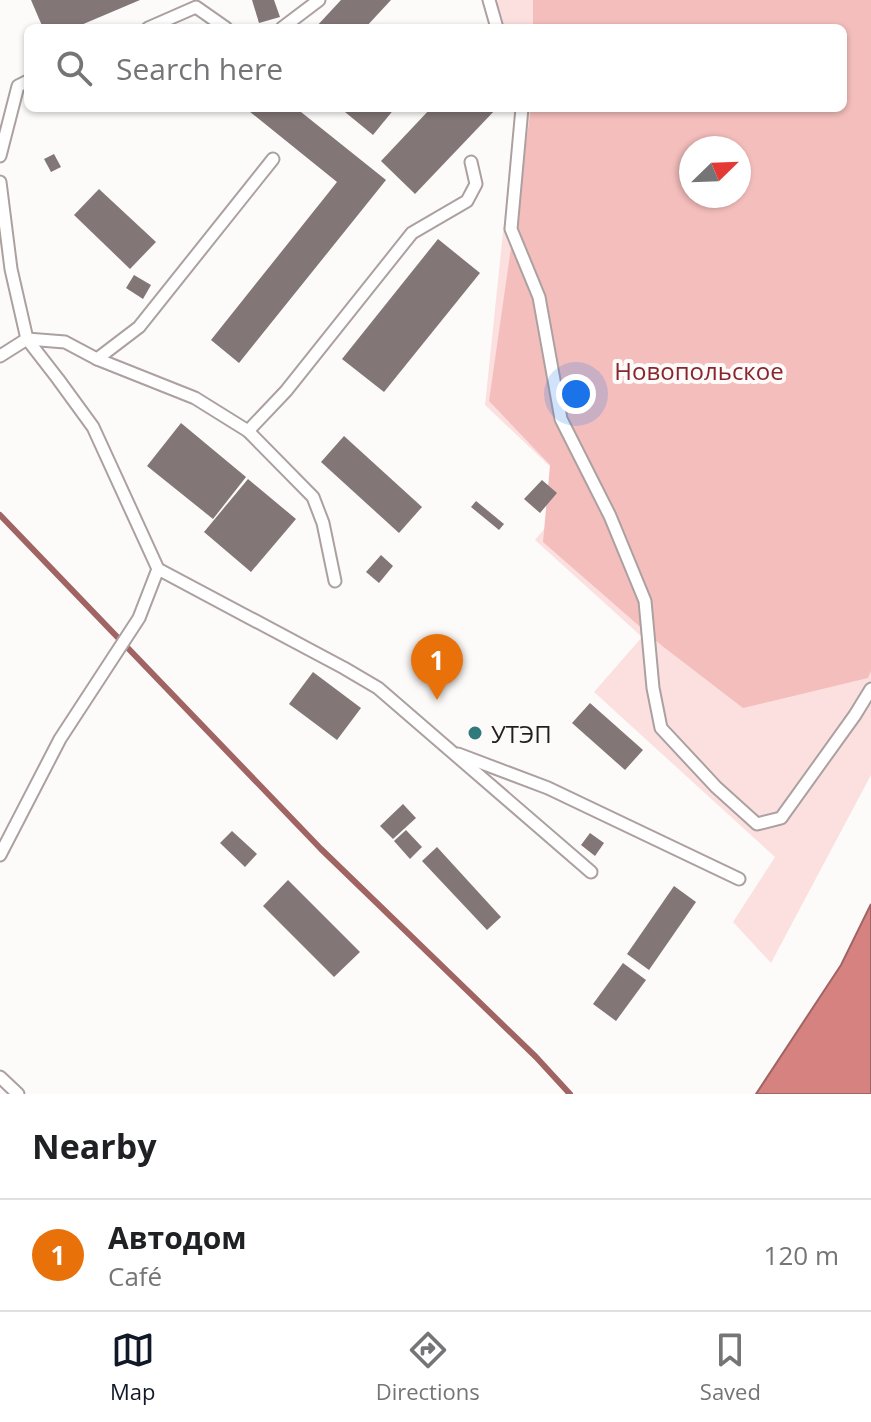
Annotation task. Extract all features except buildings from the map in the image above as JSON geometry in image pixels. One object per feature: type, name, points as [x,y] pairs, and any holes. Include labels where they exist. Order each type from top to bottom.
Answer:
[{"type":"lane","points":[[287,24],[319,0]]},
{"type":"lane","points":[[489,0],[496,24]]},
{"type":"lane","points":[[157,24],[196,7],[220,24]]},
{"type":"lane","points":[[0,156],[18,86],[24,83]]},
{"type":"lane","points":[[522,112],[511,229],[539,297],[561,419],[610,516],[645,601],[653,688],[661,728],[716,787],[757,824],[781,818],[871,689]]},
{"type":"lane","points":[[97,359],[139,327],[273,159]]},
{"type":"lane","points":[[248,431],[286,391],[412,233],[467,201],[476,184],[471,162]]},
{"type":"lane","points":[[0,182],[11,269],[27,339],[93,427],[158,569],[378,688],[591,872]]},
{"type":"lane","points":[[0,356],[27,339],[65,342],[97,359],[195,398],[248,431],[313,497],[323,523],[335,581]]},
{"type":"lane","points":[[0,855],[60,739],[139,618],[158,569]]},
{"type":"lane","points":[[450,751],[548,788],[739,879]]},
{"type":"lane","points":[[0,1077],[18,1094]]},
{"type":"green space","name":"Новопольское","points":[[498,0],[871,0],[871,775],[771,963],[733,922],[775,857],[594,692],[642,637],[535,540],[576,491],[485,405],[516,112],[847,112],[847,24],[502,24],[496,4]]},
{"type":"green space","name":"Новопольское","points":[[533,0],[871,0],[871,671],[868,678],[743,708],[661,645],[543,542],[550,465],[489,401],[530,112],[847,112],[847,24],[533,24]]},
{"type":"shaded area","points":[[871,904],[871,1094],[756,1094],[841,965]]},
{"type":"waterway","points":[[0,515],[321,849],[536,1057],[570,1094]]},
{"type":"place","name":"Автодом","points":[[437,700]]},
{"type":"place","name":"УТЭП","points":[[475,733]]}]
